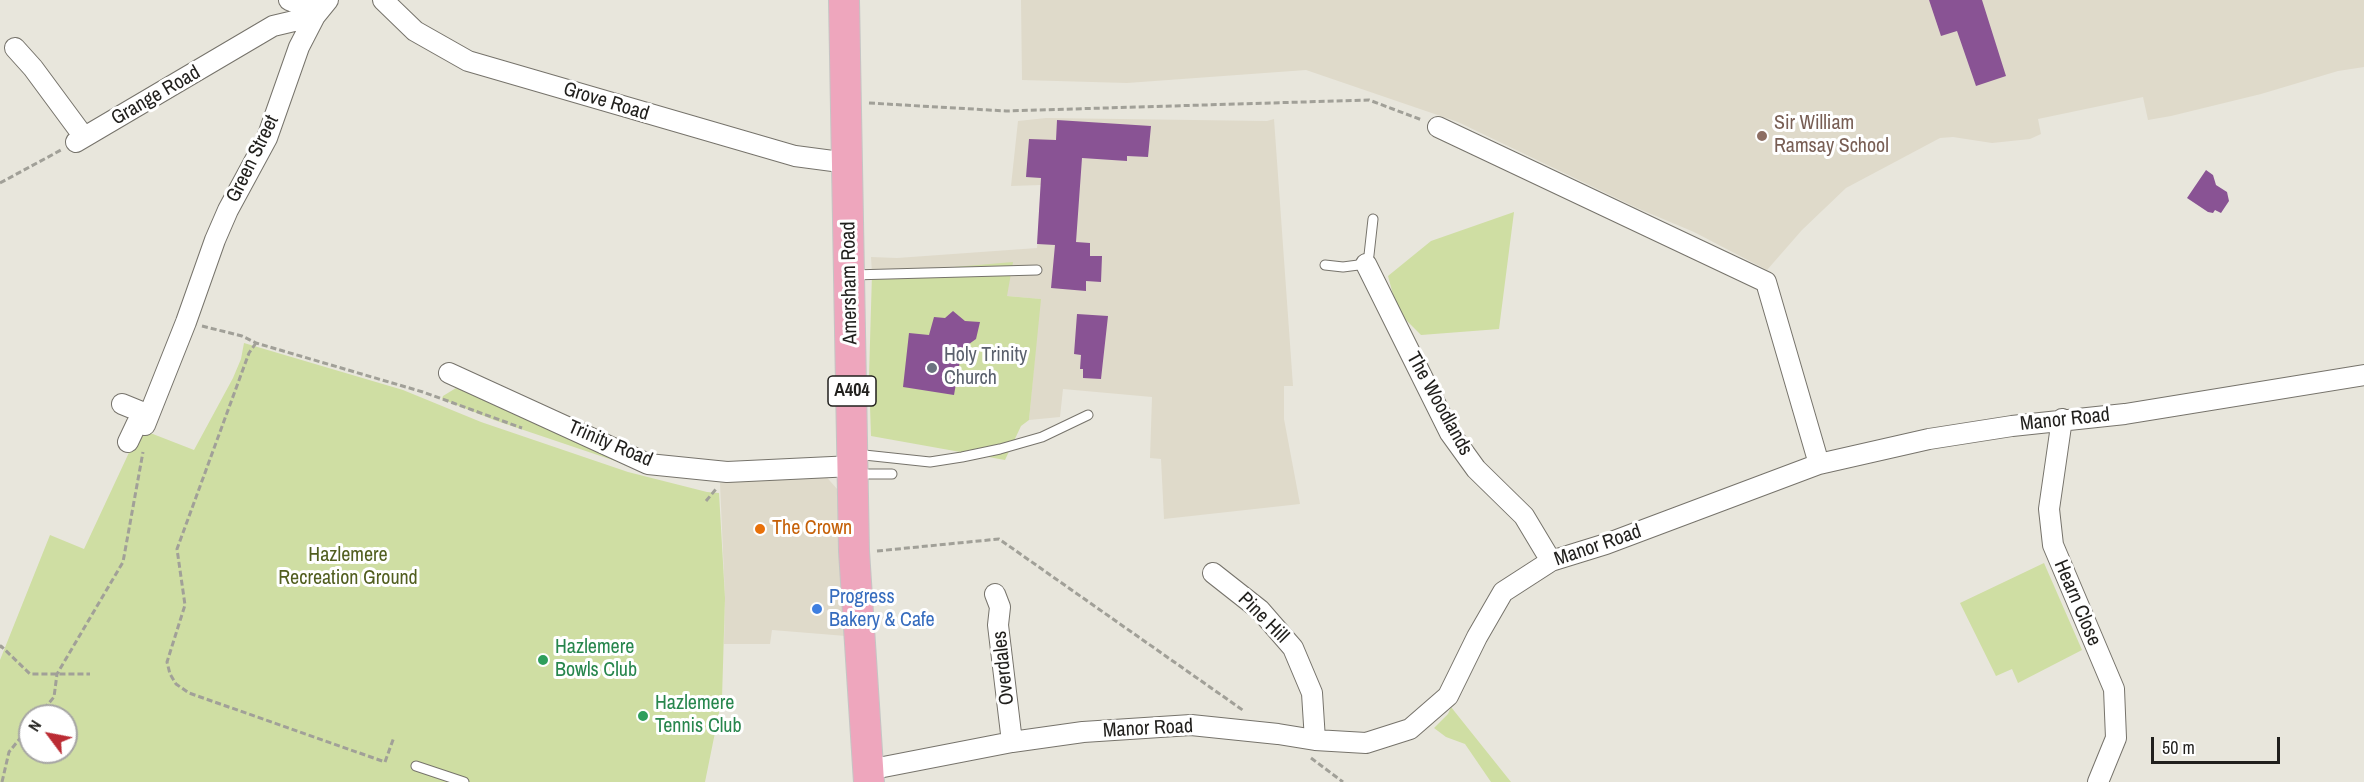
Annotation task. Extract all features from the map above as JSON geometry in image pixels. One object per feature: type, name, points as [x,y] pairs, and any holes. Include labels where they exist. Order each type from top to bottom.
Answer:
[{"type":"main road","name":"Amersham Road","points":[[844,0],[854,551],[868,776]]},
{"type":"street","points":[[289,0],[321,9]]},
{"type":"street","name":"Grove Road","points":[[383,0],[415,31],[468,61],[795,156],[848,163]]},
{"type":"street","name":"Grange Road","points":[[80,139],[273,26],[321,9]]},
{"type":"street","name":"Green Street","points":[[147,420],[186,322],[215,240],[267,138],[286,79],[321,9]]},
{"type":"street","points":[[15,48],[33,68],[80,139]]},
{"type":"street","points":[[1438,127],[1766,282],[1819,464]]},
{"type":"street","name":"The Woodlands","points":[[1366,264],[1450,433],[1476,469],[1524,516],[1551,561]]},
{"type":"street","name":"Trinity Road","points":[[449,373],[648,464],[727,472],[853,464]]},
{"type":"street","name":"Manor Road","points":[[868,776],[1012,742],[1083,732],[1191,725],[1278,734],[1311,747],[1366,743],[1410,729],[1448,696],[1477,637],[1503,592],[1551,561],[1606,544],[1819,464],[1929,439],[2062,419],[2125,414],[2364,375]]},
{"type":"street","points":[[122,404],[147,420]]},
{"type":"street","name":"Hearn Close","points":[[2062,419],[2049,509],[2053,545],[2114,689],[2116,738],[2098,782]]},
{"type":"street","points":[[128,442],[137,423],[147,420]]},
{"type":"street","name":"Pine Hill","points":[[1213,573],[1260,610],[1293,648],[1312,693],[1311,747]]},
{"type":"street","name":"Overdales","points":[[995,594],[1000,607],[999,625],[1012,742]]},
{"type":"lane","points":[[1325,265],[1343,267],[1366,264],[1373,219]]},
{"type":"lane","points":[[850,275],[1037,270]]},
{"type":"lane","points":[[853,464],[930,462],[1000,449],[1042,437],[1088,415]]},
{"type":"lane","points":[[853,464],[892,474]]},
{"type":"lane","points":[[416,766],[464,782]]},
{"type":"path","points":[[846,102],[1006,111],[1369,100],[1438,127]]},
{"type":"path","points":[[0,183],[80,139]]},
{"type":"path","points":[[186,322],[242,336],[256,343],[423,392],[532,432]]},
{"type":"path","points":[[256,343],[249,353],[177,549],[185,605],[167,662],[171,675],[176,684],[189,693],[385,762],[394,737]]},
{"type":"path","points":[[48,704],[54,697],[57,674],[123,562],[143,455],[147,420]]},
{"type":"path","points":[[706,501],[719,486],[710,487]]},
{"type":"path","points":[[854,551],[999,540],[1188,674],[1278,734]]},
{"type":"path","points":[[0,648],[1,646],[30,674],[90,674]]},
{"type":"path","points":[[2,782],[9,752],[18,741]]},
{"type":"path","points":[[1311,747],[1343,782]]},
{"type":"shaded area","name":"Sir William Ramsay School","points":[[1021,0],[2364,0],[2364,67],[2338,71],[2261,94],[2148,120],[2143,97],[2038,119],[2041,134],[2030,139],[1992,143],[1953,137],[1940,138],[1846,188],[1802,230],[1767,270],[1694,232],[1637,208],[1458,122],[1306,70],[1127,83],[1022,80]]},
{"type":"shaded area","points":[[1046,118],[1267,121],[1274,119],[1293,386],[1284,386],[1284,419],[1300,504],[1164,519],[1161,459],[1150,458],[1152,397],[1063,389],[1060,417],[1029,420],[1040,299],[1007,296],[872,274],[871,257],[897,258],[1037,248],[1041,185],[1011,186],[1018,121]]},
{"type":"shaded area","points":[[823,473],[845,498],[846,636],[772,630],[770,644],[724,644],[725,598],[720,483]]},
{"type":"green space","points":[[1514,212],[1499,329],[1421,335],[1404,318],[1395,302],[1388,276],[1431,241]]},
{"type":"green space","points":[[1013,262],[1007,296],[1041,299],[1029,420],[1021,426],[1005,460],[871,436],[869,376],[872,274]]},
{"type":"green space","name":"Hazlemere Recreation Ground","points":[[244,343],[403,390],[481,422],[628,472],[719,493],[725,598],[722,698],[705,782],[0,782],[0,660],[50,535],[84,549],[140,429],[194,450],[241,359]]},
{"type":"green space","points":[[456,388],[584,441],[648,472],[494,420],[442,399]]},
{"type":"green space","points":[[2044,563],[2082,650],[2018,683],[2012,669],[1996,676],[1960,603]]},
{"type":"green space","points":[[1451,707],[1511,782],[1491,782],[1465,744],[1446,737],[1434,728],[1448,714]]},
{"type":"building","points":[[1929,0],[1982,0],[2006,76],[1976,86],[1957,31],[1941,36]]},
{"type":"building","points":[[1057,120],[1151,126],[1148,157],[1127,156],[1127,161],[1082,158],[1076,242],[1090,243],[1090,256],[1102,256],[1101,282],[1086,281],[1086,291],[1051,288],[1055,245],[1037,244],[1041,178],[1026,177],[1029,139],[1056,140]]},
{"type":"building","points":[[2206,170],[2213,175],[2216,185],[2227,192],[2229,201],[2221,213],[2215,210],[2213,213],[2208,212],[2187,198]]},
{"type":"building","name":"Holy Trinity Church","points":[[953,311],[965,321],[980,322],[976,339],[962,349],[954,395],[903,387],[909,333],[929,335],[934,317],[945,318]]},
{"type":"building","points":[[1077,314],[1108,316],[1101,379],[1083,378],[1083,369],[1080,369],[1081,355],[1074,354]]},
{"type":"place","name":"Sir William Ramsay School","points":[[1762,136]]},
{"type":"place","name":"Holy Trinity Church","points":[[932,368]]},
{"type":"place","name":"The Crown","points":[[760,529]]},
{"type":"place","name":"Progress Bakery & Cafe","points":[[817,609]]},
{"type":"place","name":"Hazlemere Bowls Club","points":[[543,660]]},
{"type":"place","name":"Hazlemere Tennis Club","points":[[643,716]]}]
